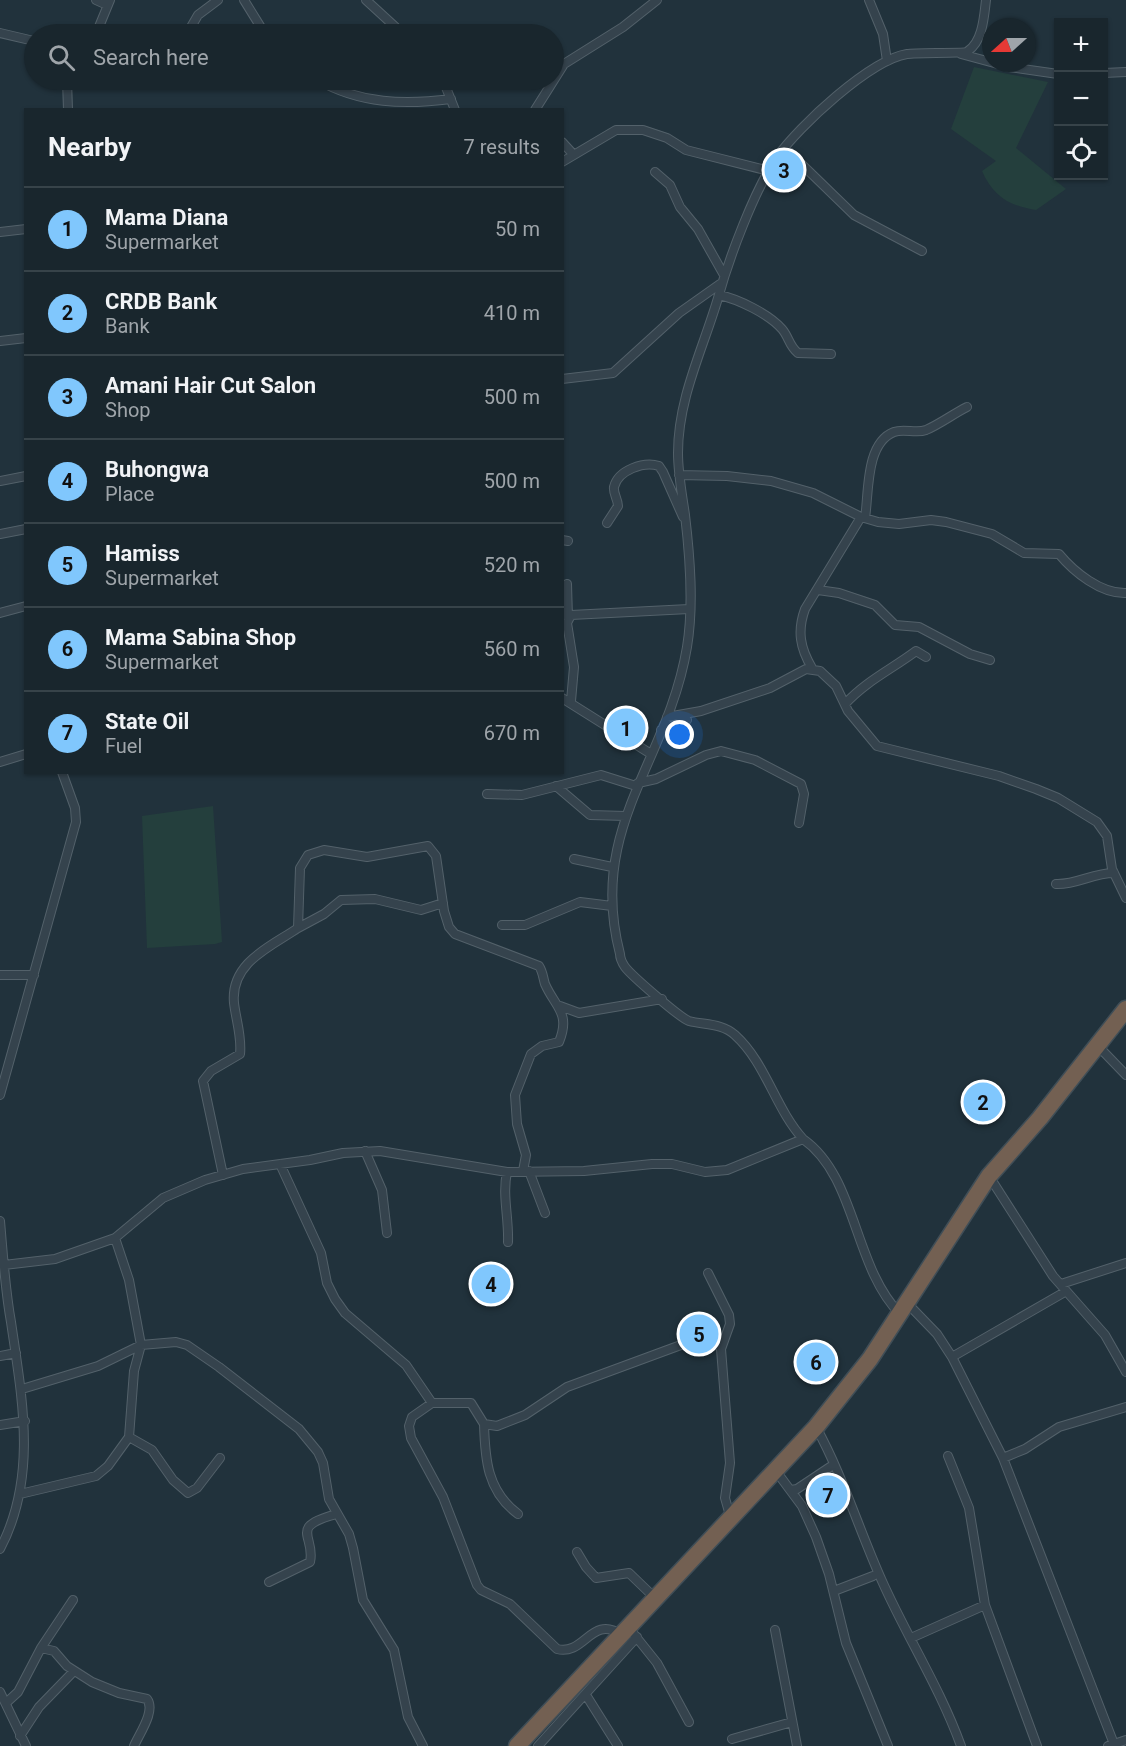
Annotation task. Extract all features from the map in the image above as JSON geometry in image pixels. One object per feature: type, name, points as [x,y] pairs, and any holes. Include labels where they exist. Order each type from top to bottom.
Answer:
[{"type":"highway","points":[[517,1746],[629,1633],[656,1599],[816,1427],[870,1359],[989,1176],[1040,1118],[1126,1009]]},
{"type":"street","points":[[96,0],[109,3],[100,24]]},
{"type":"street","points":[[193,24],[198,15],[218,0]]},
{"type":"street","points":[[244,0],[260,24]]},
{"type":"street","points":[[366,0],[392,24]]},
{"type":"street","points":[[564,64],[623,27],[657,0]]},
{"type":"street","points":[[869,0],[883,34],[887,61]]},
{"type":"street","points":[[961,54],[970,51],[977,42],[986,0]]},
{"type":"street","points":[[0,33],[24,38]]},
{"type":"street","points":[[1054,73],[1009,68],[942,51],[906,54],[887,61],[842,92],[785,148],[769,171],[722,279],[719,295],[681,412],[679,475],[685,520],[689,609],[684,660],[667,717],[626,816],[612,867],[612,906],[624,966],[680,1017],[720,1026],[735,1035],[765,1075],[791,1126],[818,1150],[832,1169],[873,1272],[890,1304],[903,1309],[937,1334],[952,1358],[1003,1458],[1111,1745],[1126,1740]]},
{"type":"street","points":[[1108,73],[1126,72]]},
{"type":"street","points":[[67,90],[68,108]]},
{"type":"street","points":[[338,90],[346,94],[382,101],[414,104],[451,99]]},
{"type":"street","points":[[447,90],[454,108]]},
{"type":"street","points":[[536,108],[548,90]]},
{"type":"street","points":[[564,161],[616,130],[643,130],[667,138],[686,150],[769,171]]},
{"type":"street","points":[[564,144],[573,154]]},
{"type":"street","points":[[785,148],[854,215],[922,251]]},
{"type":"street","points":[[655,172],[670,185],[680,207],[698,229],[722,279]]},
{"type":"street","points":[[0,232],[24,229]]},
{"type":"street","points":[[564,379],[613,373],[679,313],[722,279]]},
{"type":"street","points":[[719,295],[761,313],[782,328],[789,344],[798,353],[831,354]]},
{"type":"street","points":[[0,341],[24,338]]},
{"type":"street","points":[[812,668],[802,649],[800,629],[805,609],[863,518],[871,468],[878,447],[886,437],[902,430],[926,430],[967,407]]},
{"type":"street","points":[[607,523],[618,506],[613,489],[615,484],[623,475],[646,463],[659,466],[675,504],[685,520]]},
{"type":"street","points":[[679,475],[727,476],[771,481],[813,493],[863,518],[899,524],[939,521],[992,534],[1023,553],[1059,554],[1071,568],[1102,589],[1126,593]]},
{"type":"street","points":[[0,481],[24,476]]},
{"type":"street","points":[[0,534],[24,529]]},
{"type":"street","points":[[567,584],[568,618],[574,667],[567,699],[582,712],[651,754]]},
{"type":"street","points":[[818,590],[839,593],[874,605],[895,625],[919,627],[970,654],[990,660]]},
{"type":"street","points":[[0,613],[24,607]]},
{"type":"street","points":[[568,618],[574,614],[689,609]]},
{"type":"street","points":[[845,704],[869,680],[904,662],[916,651],[926,657]]},
{"type":"street","points":[[667,717],[723,704],[770,688],[812,668],[820,671],[836,686],[857,724],[877,746],[999,776],[1058,798],[1104,830],[1114,873],[1126,898]]},
{"type":"street","points":[[662,730],[687,720]]},
{"type":"street","points":[[487,794],[513,796],[601,774],[637,785],[665,775],[714,752],[739,755],[768,765],[801,784],[804,794],[799,823]]},
{"type":"street","points":[[0,762],[24,755]]},
{"type":"street","points":[[0,1095],[76,822],[75,808],[63,774]]},
{"type":"street","points":[[556,786],[590,815],[626,816]]},
{"type":"street","points":[[298,928],[300,868],[308,855],[324,850],[367,857],[428,846],[435,856],[449,927],[455,934],[539,966],[546,986],[560,1006],[563,1022],[559,1042],[542,1046],[531,1054],[515,1095],[517,1124],[526,1155],[526,1171],[545,1213]]},
{"type":"street","points":[[574,859],[612,867]]},
{"type":"street","points":[[1056,884],[1072,883],[1091,876],[1114,873]]},
{"type":"street","points":[[223,1175],[203,1081],[211,1071],[240,1054],[234,999],[243,971],[258,952],[324,914],[341,900],[375,899],[421,909],[443,903]]},
{"type":"street","points":[[502,925],[525,925],[574,903],[612,906]]},
{"type":"street","points":[[0,975],[34,975]]},
{"type":"street","points":[[560,1006],[579,1013],[662,999]]},
{"type":"street","points":[[1097,1045],[1126,1075]]},
{"type":"street","points":[[0,1061],[11,1060]]},
{"type":"street","points":[[4,1265],[55,1259],[115,1238],[163,1198],[186,1187],[223,1175],[280,1164],[365,1151],[402,1154],[507,1172],[584,1171],[672,1164],[705,1172],[727,1170],[803,1139]]},
{"type":"street","points":[[365,1151],[382,1190],[387,1233]]},
{"type":"street","points":[[280,1164],[321,1253],[327,1283],[335,1299],[345,1313],[406,1365],[432,1403]]},
{"type":"street","points":[[507,1172],[504,1186],[509,1221],[508,1242]]},
{"type":"street","points":[[989,1176],[1062,1289],[1104,1335],[1126,1372]]},
{"type":"street","points":[[0,1221],[25,1421],[20,1494],[0,1549]]},
{"type":"street","points":[[20,1494],[96,1476],[108,1466],[129,1437],[134,1371],[141,1345],[129,1280],[115,1238]]},
{"type":"street","points":[[952,1358],[1062,1289],[1126,1263]]},
{"type":"street","points":[[708,1273],[729,1315],[730,1324],[721,1349],[730,1463],[725,1498],[731,1520]]},
{"type":"street","points":[[484,1424],[492,1427],[502,1425],[525,1415],[567,1387],[689,1342],[710,1337],[721,1349]]},
{"type":"street","points":[[22,1389],[98,1366],[141,1345],[176,1342],[187,1345],[299,1429],[318,1452],[326,1474],[329,1499],[353,1548],[363,1600],[394,1650],[408,1717],[423,1746]]},
{"type":"street","points":[[0,1356],[16,1353]]},
{"type":"street","points":[[518,1514],[506,1505],[496,1492],[489,1474],[484,1424],[471,1403],[432,1403],[412,1417],[409,1426],[411,1438],[444,1497],[477,1585],[481,1590],[510,1604],[557,1648],[570,1649],[601,1629],[610,1628],[629,1633],[657,1663],[689,1722]]},
{"type":"street","points":[[1003,1458],[1025,1449],[1059,1427],[1126,1407]]},
{"type":"street","points":[[0,1425],[25,1421]]},
{"type":"street","points":[[816,1427],[831,1455],[883,1584],[937,1688],[961,1746]]},
{"type":"street","points":[[129,1437],[152,1450],[173,1480],[184,1492],[188,1493],[197,1488],[220,1458]]},
{"type":"street","points":[[948,1456],[965,1492],[969,1508],[985,1605],[1037,1746]]},
{"type":"street","points":[[791,1490],[797,1489],[830,1467]]},
{"type":"street","points":[[776,1470],[802,1506],[816,1537],[834,1591],[846,1643],[888,1746]]},
{"type":"street","points":[[269,1582],[310,1562],[305,1535],[308,1528],[318,1520],[337,1514]]},
{"type":"street","points":[[577,1552],[586,1567],[597,1578],[629,1573],[656,1599]]},
{"type":"street","points":[[834,1591],[873,1576]]},
{"type":"street","points":[[0,1715],[6,1704],[21,1688],[41,1648],[73,1600]]},
{"type":"street","points":[[911,1638],[985,1605]]},
{"type":"street","points":[[775,1630],[797,1746]]},
{"type":"street","points":[[538,1746],[586,1695],[629,1633]]},
{"type":"street","points":[[41,1648],[54,1651],[74,1671],[119,1693],[147,1699],[150,1711],[134,1746]]},
{"type":"street","points":[[20,1736],[39,1707],[74,1671]]},
{"type":"street","points":[[0,1692],[26,1746]]},
{"type":"street","points":[[586,1695],[618,1746]]},
{"type":"street","points":[[732,1739],[792,1722]]},
{"type":"green space","points":[[974,67],[982,69],[982,72],[999,72],[1048,82],[1016,148],[1066,189],[1036,210],[1010,202],[991,187],[982,171],[996,161],[951,129]]},
{"type":"green space","points":[[213,806],[222,942],[147,948],[142,816]]},
{"type":"place","name":"Amani Hair Cut Salon","points":[[784,170]]},
{"type":"place","name":"Mama Diana","points":[[626,728]]},
{"type":"place","name":"CRDB Bank","points":[[983,1102]]},
{"type":"place","name":"Buhongwa","points":[[491,1284]]},
{"type":"place","name":"Hamiss","points":[[699,1334]]},
{"type":"place","name":"Mama Sabina Shop","points":[[816,1362]]},
{"type":"place","name":"State Oil","points":[[828,1495]]}]
